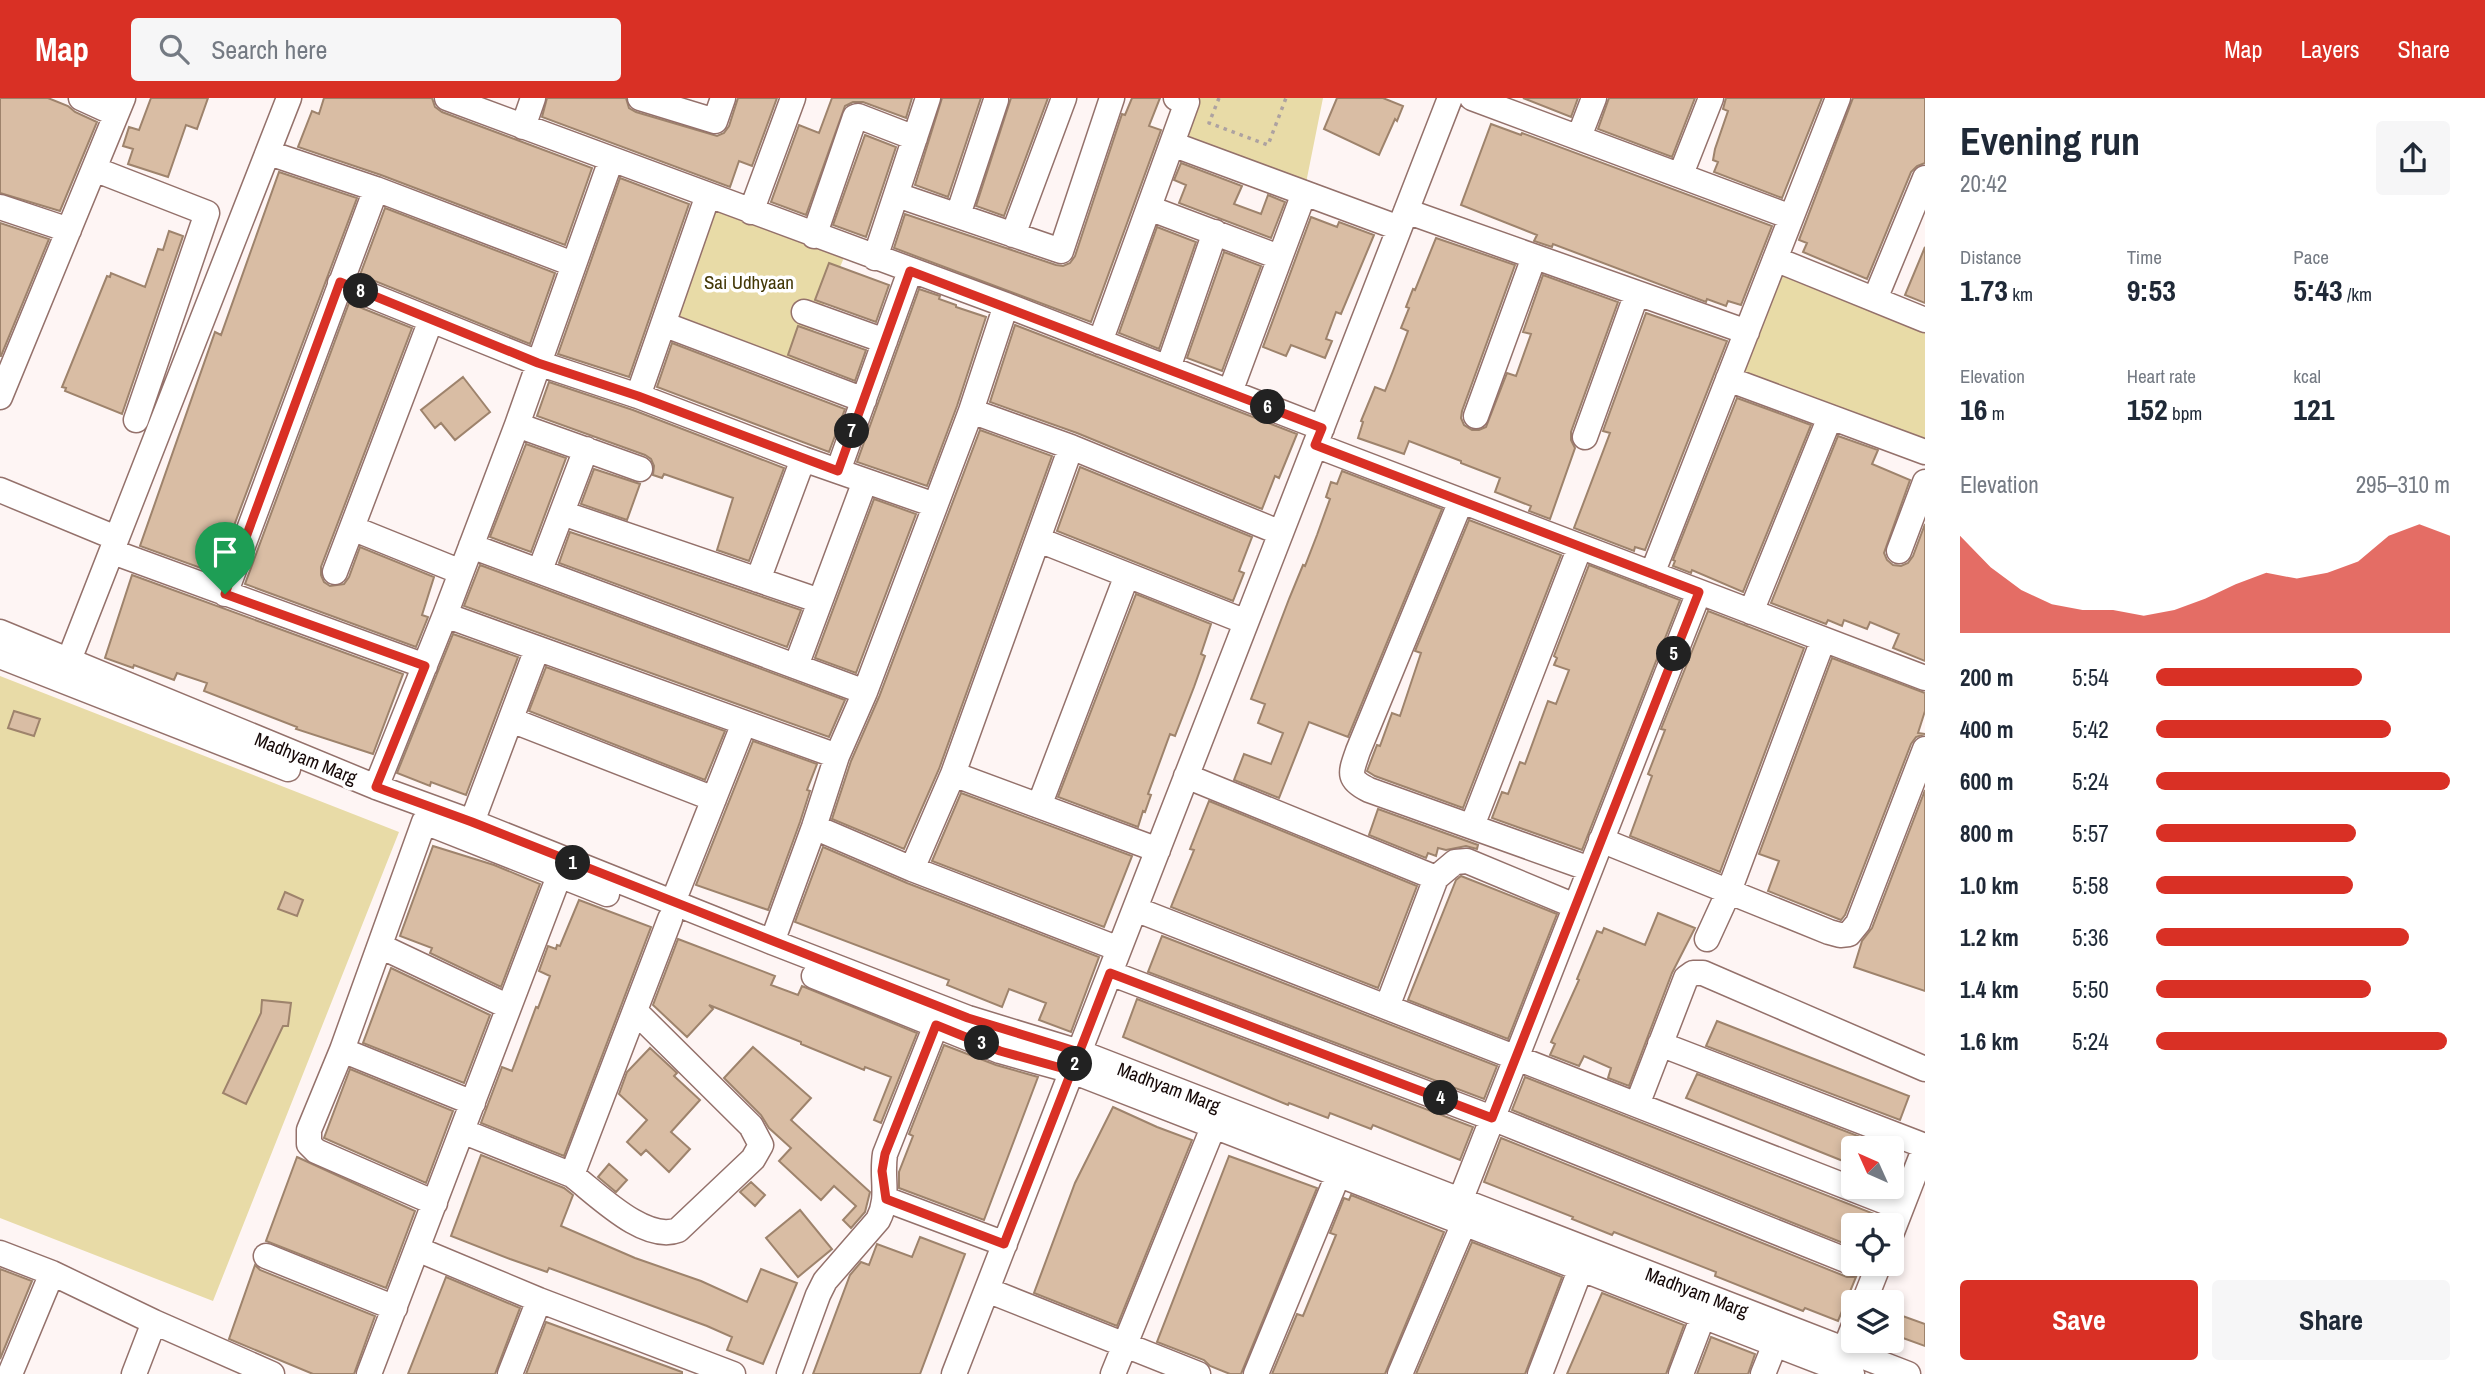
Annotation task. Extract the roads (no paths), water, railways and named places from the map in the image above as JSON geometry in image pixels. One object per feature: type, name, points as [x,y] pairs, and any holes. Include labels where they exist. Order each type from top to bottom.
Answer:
[{"type":"street","points":[[0,397],[119,106],[81,98]]},
{"type":"street","points":[[69,660],[289,98]]},
{"type":"street","points":[[447,98],[1006,305],[1168,368],[1230,393],[1318,437],[1461,501],[1925,678]]},
{"type":"street","points":[[523,127],[533,98]]},
{"type":"street","points":[[640,98],[665,102],[715,121],[723,98]]},
{"type":"street","points":[[751,212],[793,98]]},
{"type":"street","points":[[875,258],[928,98]]},
{"type":"street","points":[[1013,234],[1064,98]]},
{"type":"street","points":[[897,195],[1061,251],[1112,98]]},
{"type":"street","points":[[1100,342],[1187,102],[1176,98]]},
{"type":"street","points":[[954,1374],[1450,98]]},
{"type":"street","points":[[1472,98],[1791,217]]},
{"type":"street","points":[[1578,137],[1594,98]]},
{"type":"street","points":[[1681,174],[1711,98]]},
{"type":"street","points":[[1652,574],[1838,98]]},
{"type":"street","points":[[958,215],[995,99]]},
{"type":"street","points":[[814,236],[855,117],[915,138]]},
{"type":"street","points":[[1172,144],[1304,192],[1534,257],[1747,332]]},
{"type":"street","points":[[268,153],[376,189],[573,264]]},
{"type":"street","points":[[376,787],[517,425],[611,160]]},
{"type":"street","points":[[94,169],[207,213],[136,420]]},
{"type":"street","points":[[1875,299],[1925,178]]},
{"type":"street","points":[[225,594],[376,189]]},
{"type":"street","points":[[1230,393],[1304,192]]},
{"type":"street","points":[[638,396],[708,195]]},
{"type":"street","points":[[0,207],[69,230]]},
{"type":"street","points":[[1149,208],[1279,257]]},
{"type":"street","points":[[1168,368],[1215,232]]},
{"type":"street","points":[[1476,416],[1534,257]]},
{"type":"street","points":[[1775,259],[1925,320]]},
{"type":"street","points":[[838,471],[910,271]]},
{"type":"street","points":[[340,282],[538,363],[638,396],[803,459],[935,505]]},
{"type":"street","points":[[1586,437],[1637,293]]},
{"type":"street","points":[[772,942],[837,756],[865,692],[971,411],[1006,305]]},
{"type":"street","points":[[804,312],[885,341]]},
{"type":"street","points":[[335,572],[431,320]]},
{"type":"street","points":[[663,324],[864,400]]},
{"type":"street","points":[[1728,379],[1925,452]]},
{"type":"street","points":[[971,411],[1071,447],[1281,533]]},
{"type":"street","points":[[1751,612],[1830,417]]},
{"type":"street","points":[[517,425],[640,469]]},
{"type":"street","points":[[912,869],[953,774],[1071,447]]},
{"type":"street","points":[[540,570],[586,449]]},
{"type":"street","points":[[758,580],[803,459]]},
{"type":"street","points":[[796,667],[865,481]]},
{"type":"street","points":[[1899,551],[1925,482]]},
{"type":"street","points":[[0,490],[225,594],[425,666]]},
{"type":"street","points":[[1461,501],[1352,771],[1352,778],[1358,785],[1369,790],[1590,869]]},
{"type":"street","points":[[562,513],[820,601]]},
{"type":"street","points":[[352,528],[461,572]]},
{"type":"street","points":[[1039,540],[1246,622]]},
{"type":"street","points":[[471,546],[865,692]]},
{"type":"street","points":[[1472,826],[1580,547]]},
{"type":"street","points":[[1039,806],[1127,575]]},
{"type":"street","points":[[1400,1374],[1462,1212],[1492,1118],[1699,592]]},
{"type":"street","points":[[445,615],[837,756]]},
{"type":"street","name":"Madhyam Marg","points":[[0,632],[376,787],[472,822],[671,911],[1000,1051],[1076,1061],[1214,1125],[1338,1175],[1462,1212],[1581,1268],[1775,1344],[1908,1374]]},
{"type":"street","points":[[1637,1105],[1686,978],[1730,891],[1823,640]]},
{"type":"street","points":[[472,822],[537,649]]},
{"type":"street","name":"Madhyam Marg","points":[[0,656],[559,876],[772,942],[1845,1359]]},
{"type":"street","points":[[511,720],[715,799]]},
{"type":"street","points":[[572,1175],[744,723]]},
{"type":"street","points":[[1601,840],[1829,932],[1849,934],[1858,923],[1925,748]]},
{"type":"street","points":[[953,774],[1158,850]]},
{"type":"street","points":[[1186,776],[1436,878]]},
{"type":"street","points":[[424,822],[342,1050],[309,1129],[309,1144],[316,1151],[435,1203]]},
{"type":"street","points":[[814,827],[912,869],[1119,949]]},
{"type":"street","points":[[1387,1007],[1436,878],[1455,862],[1467,861],[1576,906]]},
{"type":"street","points":[[369,1374],[559,876]]},
{"type":"street","points":[[1135,909],[1901,1208]]},
{"type":"street","points":[[380,946],[509,1007]]},
{"type":"street","points":[[1110,973],[1492,1118],[1841,1255]]},
{"type":"street","points":[[1686,978],[1693,973],[1703,973],[1925,1069]]},
{"type":"street","points":[[462,1131],[572,1175],[640,1225],[657,1233],[678,1230],[753,1158],[761,1146],[751,1126],[635,1011]]},
{"type":"street","points":[[789,1374],[821,1288],[878,1220],[886,1199],[882,1171],[885,1154],[936,1025]]},
{"type":"street","points":[[1660,1044],[1925,1147],[1899,1213]]},
{"type":"street","points":[[342,1050],[473,1103]]},
{"type":"street","points":[[1113,1374],[1214,1125]]},
{"type":"street","points":[[1256,1374],[1338,1175]]},
{"type":"street","points":[[886,1199],[1004,1244]]},
{"type":"street","points":[[417,1249],[539,1300],[733,1374]]},
{"type":"street","points":[[0,1253],[52,1273],[153,1322],[272,1374]]},
{"type":"street","points":[[266,1256],[394,1308]]},
{"type":"street","points":[[1540,1374],[1581,1268]]},
{"type":"street","points":[[10,1374],[52,1273]]},
{"type":"street","points":[[987,1290],[1198,1374]]},
{"type":"street","points":[[510,1374],[539,1300]]},
{"type":"street","points":[[1681,1374],[1703,1316]]},
{"type":"street","points":[[134,1374],[153,1322]]},
{"type":"street","points":[[1763,1374],[1775,1344]]},
{"type":"park label","name":"Sai Udhyaan","points":[[749,282]]}]
